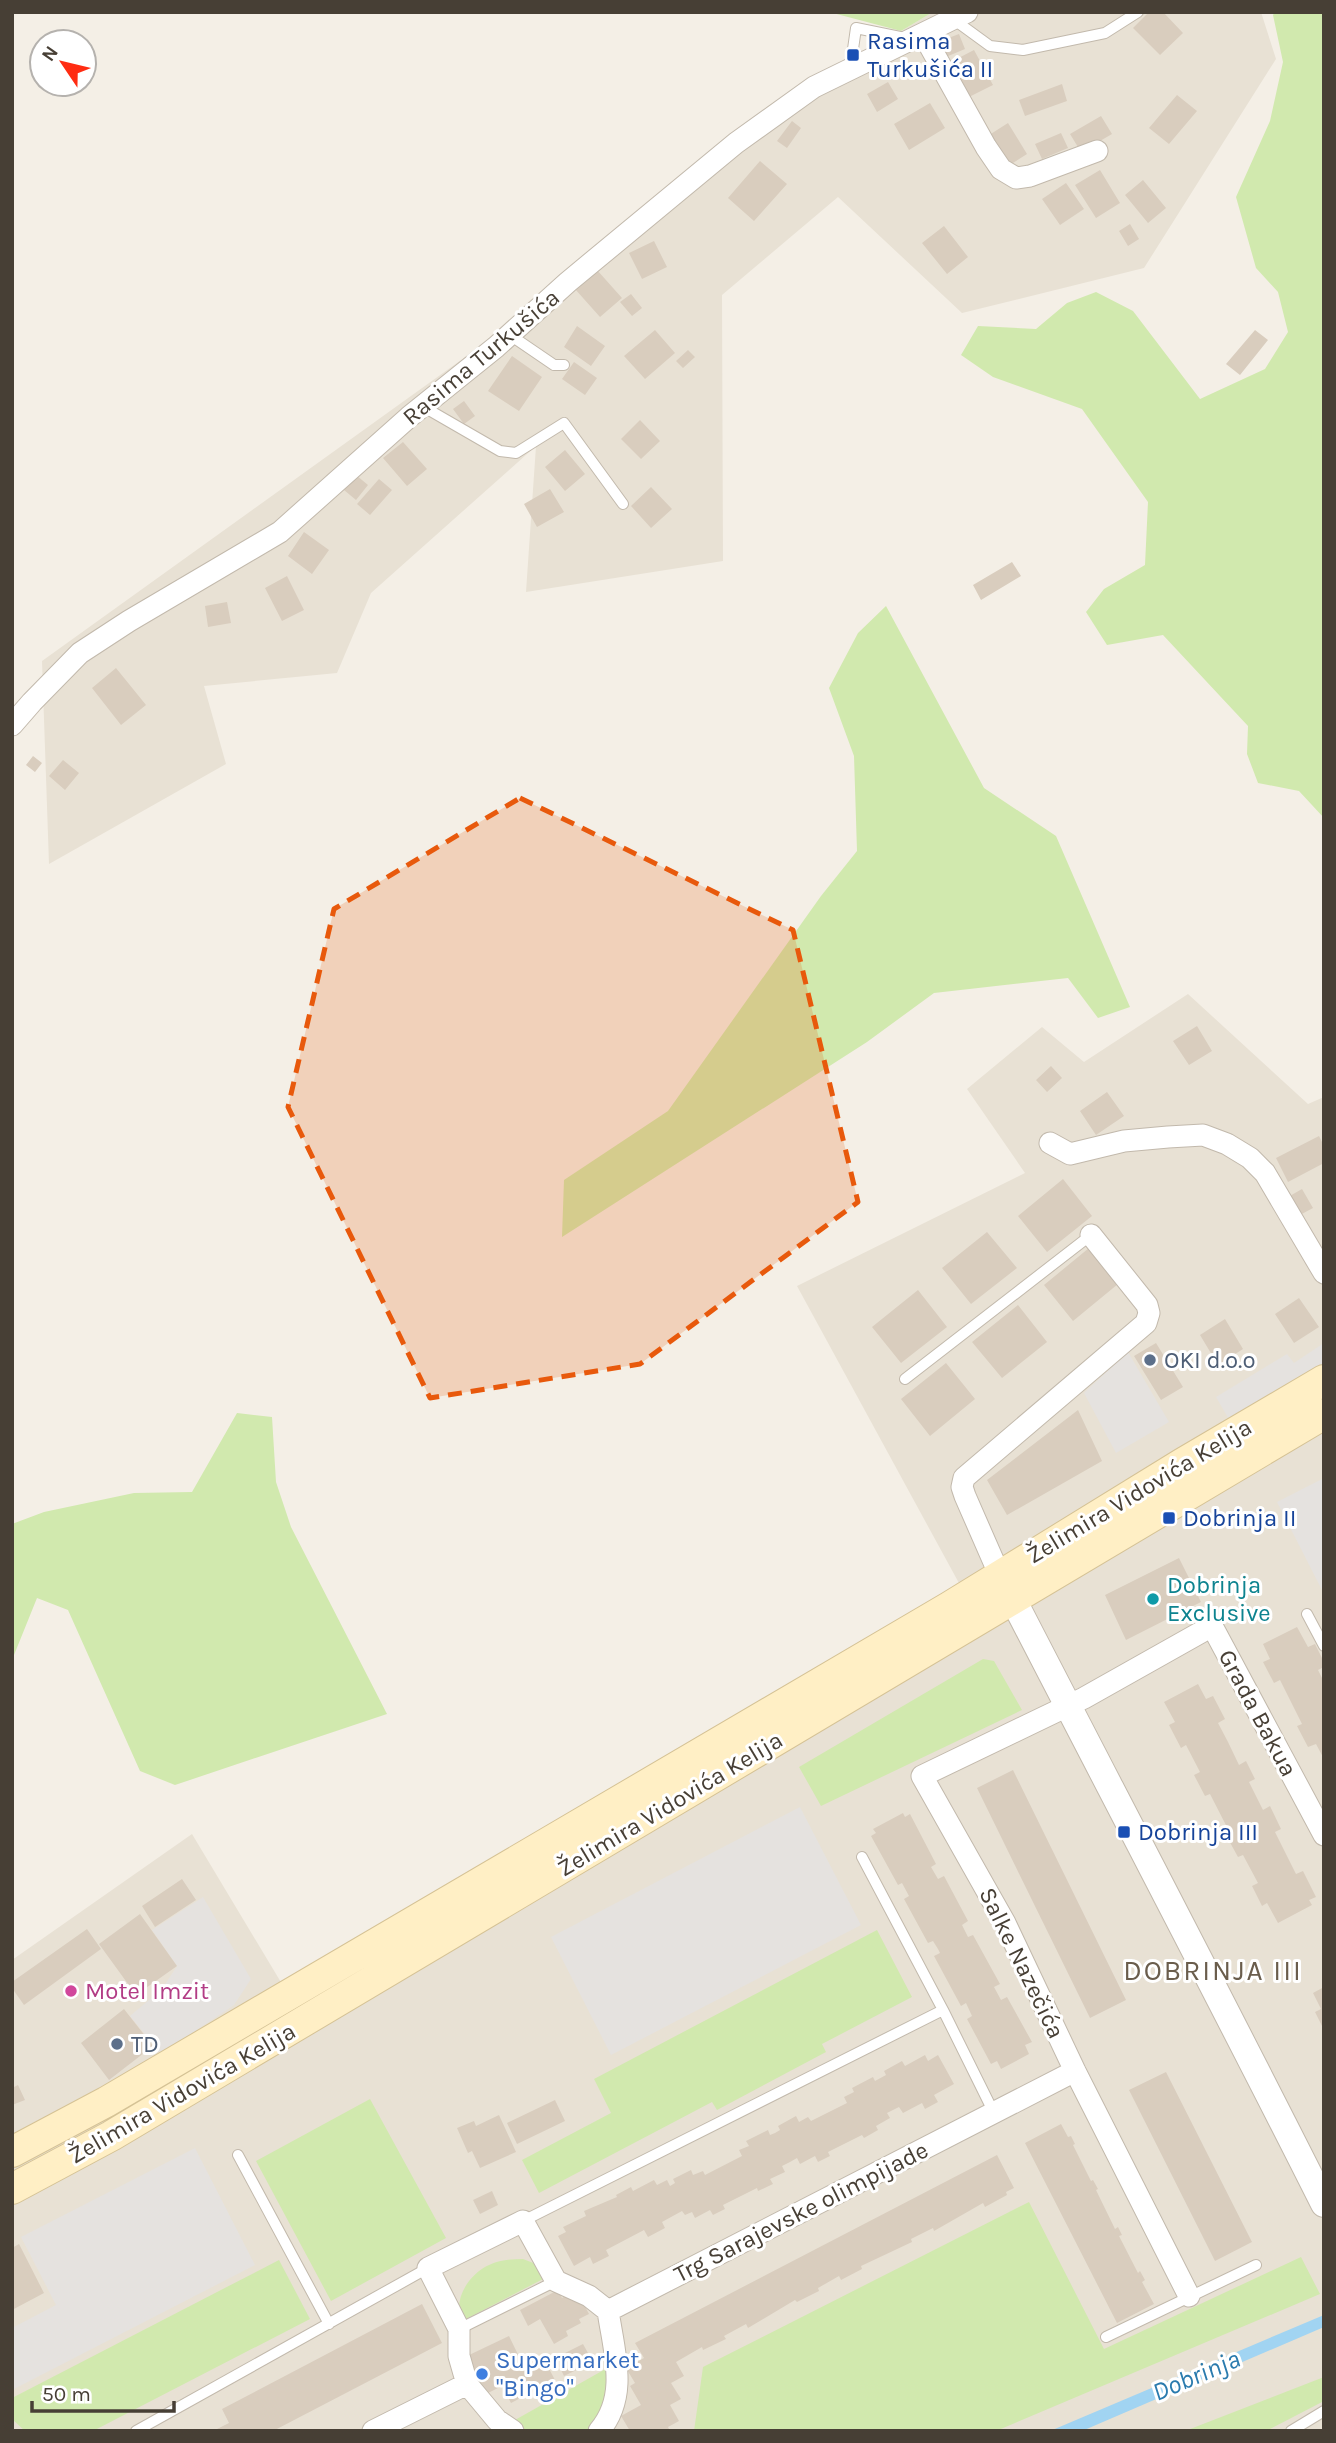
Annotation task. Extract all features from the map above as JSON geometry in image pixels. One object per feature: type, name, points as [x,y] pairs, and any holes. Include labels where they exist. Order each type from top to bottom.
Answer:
[{"type":"main road","name":"Želimira Vidovića Kelija","points":[[12,2189],[111,2136],[1007,1588],[1183,1463],[1324,1380]]},
{"type":"main road","name":"Želimira Vidovića Kelija","points":[[12,2152],[117,2095],[1007,1588],[1324,1414]]},
{"type":"street","name":"Rasima Turkušića","points":[[12,725],[80,653],[280,532],[422,406],[736,143],[814,87],[960,16]]},
{"type":"street","points":[[917,37],[1001,169],[1016,178],[1030,176],[1097,152]]},
{"type":"street","points":[[1049,1143],[1070,1154],[1125,1141],[1168,1137],[1203,1135],[1227,1144],[1250,1158],[1265,1173],[1324,1273]]},
{"type":"street","points":[[1091,1235],[1147,1305],[1149,1313],[1146,1323],[964,1478],[962,1487],[1007,1588],[1066,1706],[1221,2000],[1324,2204]]},
{"type":"street","name":"Grada Bakua","points":[[1066,1706],[1212,1626],[1324,1835]]},
{"type":"street","name":"Salke Nazečića","points":[[1066,1706],[922,1776],[1005,1923],[1075,2071],[1189,2295]]},
{"type":"street","name":"Trg Sarajevske olimpijade","points":[[608,2311],[1075,2071]]},
{"type":"street","points":[[513,2431],[497,2420],[467,2384],[459,2356],[459,2329],[428,2268],[523,2221],[556,2281],[589,2296],[608,2311],[619,2383],[613,2411],[599,2431]]},
{"type":"street","points":[[373,2431],[467,2384]]},
{"type":"lane","points":[[960,16],[990,47],[1023,50],[1105,33],[1138,12]]},
{"type":"lane","points":[[862,63],[853,49],[856,28],[917,37]]},
{"type":"lane","points":[[510,335],[554,365],[564,365]]},
{"type":"lane","points":[[422,406],[500,450],[516,453],[554,432],[564,423],[623,504]]},
{"type":"lane","points":[[905,1379],[1091,1235]]},
{"type":"lane","points":[[1307,1614],[1324,1646]]},
{"type":"lane","points":[[862,1857],[994,2113]]},
{"type":"lane","points":[[523,2221],[943,2010]]},
{"type":"lane","points":[[238,2155],[329,2324]]},
{"type":"lane","points":[[1105,2337],[1256,2265]]},
{"type":"lane","points":[[136,2431],[428,2268]]},
{"type":"lane","points":[[459,2329],[556,2281]]},
{"type":"lane","points":[[1291,2431],[1324,2411]]},
{"type":"highlighted area","points":[[520,798],[793,930],[858,1202],[640,1364],[430,1398],[288,1107],[334,909]]},
{"type":"shaded area","points":[[933,12],[1261,12],[1276,59],[1144,268],[962,313],[838,197],[722,295],[723,561],[526,592],[536,446],[371,593],[337,673],[204,686],[226,764],[49,864],[42,661],[475,350],[901,31]]},
{"type":"shaded area","points":[[1188,994],[1308,1104],[1324,1097],[1324,2431],[12,2431],[12,1960],[192,1834],[288,1994],[966,1596],[797,1286],[1025,1173],[967,1089],[1042,1027],[1084,1062]]},
{"type":"shaded area","points":[[1324,1343],[1324,1367],[1230,1421],[1216,1397],[1287,1354],[1294,1363]]},
{"type":"shaded area","points":[[1128,1352],[1169,1422],[1116,1453],[1084,1393]]},
{"type":"shaded area","points":[[1324,1478],[1324,1594],[1277,1502]]},
{"type":"shaded area","points":[[800,1807],[861,1925],[611,2055],[551,1937]]},
{"type":"shaded area","points":[[203,1897],[251,1979],[234,2005],[161,2054],[130,2016],[162,1989],[177,1966],[152,1930]]},
{"type":"shaded area","points":[[195,2148],[255,2265],[12,2390],[12,2328],[56,2305],[21,2237]]},
{"type":"green space","points":[[829,12],[933,12],[901,31]]},
{"type":"green space","points":[[1275,12],[1324,12],[1324,818],[1299,791],[1258,783],[1247,754],[1248,726],[1163,635],[1107,645],[1086,612],[1104,589],[1145,565],[1148,502],[1082,409],[993,377],[961,355],[978,326],[1036,329],[1067,303],[1096,292],[1133,311],[1200,399],[1265,369],[1288,332],[1278,292],[1256,268],[1236,197],[1270,121],[1283,62],[1273,15]]},
{"type":"green space","points":[[886,606],[984,788],[1056,836],[1130,1007],[1098,1018],[1068,978],[934,993],[867,1042],[562,1237],[564,1180],[668,1111],[821,896],[857,851],[854,756],[829,688],[858,633]]},
{"type":"green space","points":[[237,1413],[272,1417],[276,1482],[291,1527],[387,1714],[175,1785],[140,1771],[68,1610],[37,1598],[12,1660],[12,1524],[44,1512],[134,1493],[192,1492]]},
{"type":"green space","points":[[983,1659],[994,1661],[1022,1710],[821,1806],[799,1767]]},
{"type":"green space","points":[[877,1930],[912,1997],[822,2044],[826,2052],[717,2110],[712,2102],[539,2193],[522,2160],[611,2113],[594,2079]]},
{"type":"green space","points":[[370,2099],[446,2238],[331,2301],[256,2161]]},
{"type":"green space","points":[[1029,2202],[1104,2349],[1301,2257],[1320,2294],[996,2431],[694,2431],[703,2367]]},
{"type":"green space","points":[[523,2259],[541,2266],[547,2277],[462,2321],[459,2305],[469,2281],[489,2265]]},
{"type":"green space","points":[[279,2260],[310,2319],[93,2431],[25,2431],[12,2419],[12,2398]]},
{"type":"green space","points":[[609,2367],[611,2384],[594,2425],[588,2431],[526,2431],[515,2420]]},
{"type":"green space","points":[[1324,2377],[1324,2401],[1266,2431],[1185,2431]]},
{"type":"water","name":"Dobrinja","points":[[1324,2315],[1324,2327],[1082,2431],[1050,2431]]},
{"type":"building","points":[[1149,12],[1163,12],[1183,33],[1160,55],[1133,28]]},
{"type":"building","points":[[959,34],[965,49],[941,59],[935,43]]},
{"type":"building","points":[[974,50],[993,85],[965,99],[947,64]]},
{"type":"building","points":[[888,82],[898,99],[877,112],[867,94]]},
{"type":"building","points":[[1062,84],[1067,101],[1025,116],[1019,100]]},
{"type":"building","points":[[1177,95],[1197,111],[1169,144],[1149,128]]},
{"type":"building","points":[[930,103],[945,128],[909,150],[894,124]]},
{"type":"building","points":[[1101,116],[1112,134],[1081,152],[1070,134]]},
{"type":"building","points":[[792,121],[801,128],[787,148],[777,141]]},
{"type":"building","points":[[1008,123],[1027,154],[1005,168],[986,137]]},
{"type":"building","points":[[1061,133],[1068,148],[1042,159],[1035,144]]},
{"type":"building","points":[[760,161],[787,184],[754,221],[728,198]]},
{"type":"building","points":[[1100,170],[1120,203],[1096,218],[1075,185]]},
{"type":"building","points":[[1143,180],[1166,208],[1148,223],[1125,195]]},
{"type":"building","points":[[1066,183],[1084,209],[1060,225],[1042,199]]},
{"type":"building","points":[[1130,224],[1139,239],[1128,246],[1119,231]]},
{"type":"building","points":[[944,226],[968,257],[947,274],[922,243]]},
{"type":"building","points":[[654,241],[667,267],[642,279],[629,253]]},
{"type":"building","points":[[597,270],[622,298],[600,317],[575,289]]},
{"type":"building","points":[[631,294],[642,308],[632,316],[620,302]]},
{"type":"building","points":[[577,326],[605,346],[591,366],[564,347]]},
{"type":"building","points":[[655,330],[675,353],[645,379],[624,356]]},
{"type":"building","points":[[1255,330],[1268,340],[1240,375],[1226,364]]},
{"type":"building","points":[[688,350],[695,357],[683,368],[676,361]]},
{"type":"building","points":[[512,356],[542,377],[519,411],[488,391]]},
{"type":"building","points":[[574,362],[597,378],[585,395],[562,379]]},
{"type":"building","points":[[464,401],[475,416],[464,424],[453,409]]},
{"type":"building","points":[[640,420],[660,441],[641,459],[621,439]]},
{"type":"building","points":[[403,442],[427,469],[407,486],[383,458]]},
{"type":"building","points":[[565,450],[585,474],[565,491],[545,467]]},
{"type":"building","points":[[356,475],[368,485],[356,500],[344,490]]},
{"type":"building","points":[[379,479],[392,490],[370,515],[357,504]]},
{"type":"building","points":[[651,487],[672,509],[651,528],[631,506]]},
{"type":"building","points":[[550,489],[564,512],[537,527],[524,504]]},
{"type":"building","points":[[304,532],[329,550],[312,574],[288,556]]},
{"type":"building","points":[[1012,562],[1021,576],[981,600],[973,585]]},
{"type":"building","points":[[287,576],[304,610],[282,621],[265,588]]},
{"type":"building","points":[[227,602],[231,623],[208,627],[205,606]]},
{"type":"building","points":[[116,668],[146,705],[121,725],[92,688]]},
{"type":"building","points":[[33,756],[42,763],[35,772],[26,765]]},
{"type":"building","points":[[63,760],[79,773],[65,790],[49,776]]},
{"type":"building","points":[[1197,1026],[1212,1051],[1189,1065],[1173,1041]]},
{"type":"building","points":[[1051,1066],[1062,1078],[1047,1092],[1036,1080]]},
{"type":"building","points":[[1107,1092],[1124,1116],[1096,1135],[1080,1111]]},
{"type":"building","points":[[1319,1136],[1324,1146],[1324,1163],[1288,1182],[1276,1158]]},
{"type":"building","points":[[1063,1179],[1092,1216],[1047,1252],[1018,1216]]},
{"type":"building","points":[[1302,1189],[1313,1208],[1298,1216],[1288,1197]]},
{"type":"building","points":[[987,1232],[1017,1268],[971,1304],[942,1268]]},
{"type":"building","points":[[1089,1248],[1118,1284],[1073,1321],[1044,1285]]},
{"type":"building","points":[[918,1290],[947,1327],[901,1363],[872,1327]]},
{"type":"building","points":[[1299,1298],[1319,1327],[1294,1343],[1275,1314]]},
{"type":"building","points":[[1018,1305],[1047,1342],[1002,1378],[972,1342]]},
{"type":"building","points":[[1225,1319],[1243,1349],[1218,1365],[1200,1335]]},
{"type":"building","points":[[1156,1343],[1183,1387],[1161,1400],[1134,1356]]},
{"type":"building","points":[[946,1363],[975,1399],[930,1436],[901,1399]]},
{"type":"building","points":[[1078,1410],[1102,1461],[1007,1515],[987,1480]]},
{"type":"building","name":"Dobrinja Exclusive","points":[[1179,1558],[1201,1602],[1126,1640],[1105,1595]]},
{"type":"building","points":[[1297,1627],[1308,1647],[1315,1644],[1324,1662],[1324,1667],[1318,1670],[1324,1682],[1324,1759],[1316,1744],[1308,1747],[1297,1726],[1302,1724],[1280,1680],[1274,1683],[1263,1662],[1270,1659],[1263,1644]]},
{"type":"building","points":[[1198,1684],[1206,1699],[1213,1696],[1225,1719],[1218,1723],[1239,1765],[1246,1761],[1255,1779],[1249,1782],[1263,1810],[1270,1806],[1281,1829],[1275,1832],[1296,1874],[1303,1871],[1316,1897],[1309,1900],[1312,1905],[1278,1923],[1267,1903],[1262,1906],[1252,1886],[1258,1883],[1243,1855],[1238,1857],[1227,1837],[1231,1835],[1210,1794],[1205,1796],[1194,1775],[1200,1772],[1186,1745],[1181,1748],[1169,1725],[1175,1722],[1164,1702]]},
{"type":"building","points":[[1013,1770],[1126,2000],[1090,2018],[977,1788]]},
{"type":"building","points":[[903,1813],[905,1817],[910,1814],[936,1864],[931,1867],[938,1879],[944,1876],[968,1921],[962,1925],[968,1937],[973,1935],[1000,1984],[994,1987],[1001,2000],[1007,1997],[1032,2042],[1025,2045],[1029,2054],[1001,2069],[997,2061],[991,2064],[967,2019],[972,2016],[966,2003],[961,2006],[934,1956],[940,1953],[938,1949],[933,1941],[928,1943],[904,1899],[909,1896],[902,1883],[898,1885],[871,1836],[876,1833],[873,1829]]},
{"type":"building","points":[[182,1879],[196,1900],[155,1927],[142,1906]]},
{"type":"building","points":[[140,1914],[177,1966],[136,1995],[99,1944]]},
{"type":"building","points":[[87,1929],[101,1949],[24,2005],[12,1988],[12,1982]]},
{"type":"building","points":[[1324,1987],[1324,2030],[1315,2012],[1321,2009],[1313,1993]]},
{"type":"building","name":"TD","points":[[124,2009],[153,2046],[109,2080],[81,2043]]},
{"type":"building","points":[[925,2055],[928,2061],[938,2055],[954,2084],[934,2095],[938,2102],[925,2109],[922,2103],[903,2113],[899,2107],[887,2113],[890,2118],[876,2126],[878,2130],[828,2152],[830,2156],[818,2162],[815,2156],[800,2164],[797,2158],[782,2166],[785,2172],[770,2179],[773,2184],[758,2191],[757,2188],[723,2205],[725,2209],[713,2215],[710,2210],[695,2218],[692,2212],[685,2215],[682,2211],[662,2222],[665,2228],[648,2237],[644,2230],[606,2250],[609,2256],[593,2264],[590,2257],[574,2266],[558,2236],[566,2232],[563,2227],[586,2216],[584,2211],[617,2197],[616,2195],[631,2187],[633,2191],[654,2180],[657,2185],[667,2180],[670,2186],[675,2183],[673,2179],[691,2170],[693,2175],[703,2171],[705,2175],[742,2156],[739,2150],[749,2146],[746,2141],[768,2130],[770,2135],[775,2133],[780,2130],[778,2126],[796,2116],[799,2122],[808,2117],[811,2121],[847,2103],[844,2097],[854,2092],[852,2088],[873,2077],[875,2081],[886,2075],[884,2071],[902,2061],[905,2066]]},
{"type":"building","points":[[1166,2072],[1252,2242],[1215,2261],[1129,2090]]},
{"type":"building","points":[[18,2085],[25,2100],[12,2105],[12,2088]]},
{"type":"building","points":[[555,2100],[565,2121],[517,2144],[507,2123]]},
{"type":"building","points":[[499,2115],[516,2152],[480,2168],[472,2151],[468,2153],[457,2128],[474,2121],[476,2126]]},
{"type":"building","points":[[1061,2124],[1068,2137],[1071,2136],[1115,2229],[1118,2227],[1122,2235],[1119,2236],[1138,2273],[1140,2271],[1145,2280],[1142,2282],[1154,2304],[1117,2323],[1025,2143]]},
{"type":"building","points":[[997,2155],[1014,2188],[1006,2192],[1007,2195],[985,2207],[983,2203],[934,2231],[933,2228],[911,2239],[912,2242],[861,2266],[862,2269],[841,2280],[839,2276],[818,2288],[819,2291],[797,2302],[795,2300],[748,2328],[746,2324],[724,2336],[726,2339],[703,2350],[702,2347],[676,2362],[684,2376],[671,2383],[681,2399],[670,2405],[679,2421],[668,2427],[670,2431],[630,2431],[621,2416],[641,2405],[630,2386],[635,2383],[626,2368],[644,2358],[635,2343]]},
{"type":"building","points":[[492,2191],[498,2205],[480,2214],[473,2200]]},
{"type":"building","points":[[19,2244],[44,2293],[12,2310],[12,2248]]},
{"type":"building","points":[[558,2290],[562,2298],[569,2294],[572,2301],[580,2297],[589,2314],[579,2319],[581,2323],[566,2331],[568,2336],[554,2344],[540,2319],[528,2326],[520,2310]]},
{"type":"building","points":[[422,2304],[442,2343],[273,2431],[213,2431],[229,2423],[222,2409]]},
{"type":"building","points":[[509,2336],[527,2373],[546,2363],[555,2380],[511,2403],[502,2386],[486,2394],[467,2356]]},
{"type":"building","points":[[583,2344],[593,2362],[564,2376],[555,2358]]},
{"type":"place","name":"Rasima Turkušića II","points":[[853,55]]},
{"type":"place","name":"OKI d.o.o","points":[[1150,1360]]},
{"type":"place","name":"Dobrinja II","points":[[1169,1518]]},
{"type":"place","name":"Dobrinja Exclusive","points":[[1153,1599]]},
{"type":"place","name":"Dobrinja III","points":[[1124,1832]]},
{"type":"place","name":"Motel Imzit","points":[[71,1991]]},
{"type":"place","name":"TD","points":[[117,2044]]},
{"type":"place","name":"Supermarket \"Bingo\"","points":[[482,2374]]},
{"type":"district","name":"DOBRINJA III","points":[[1213,1970]]}]
